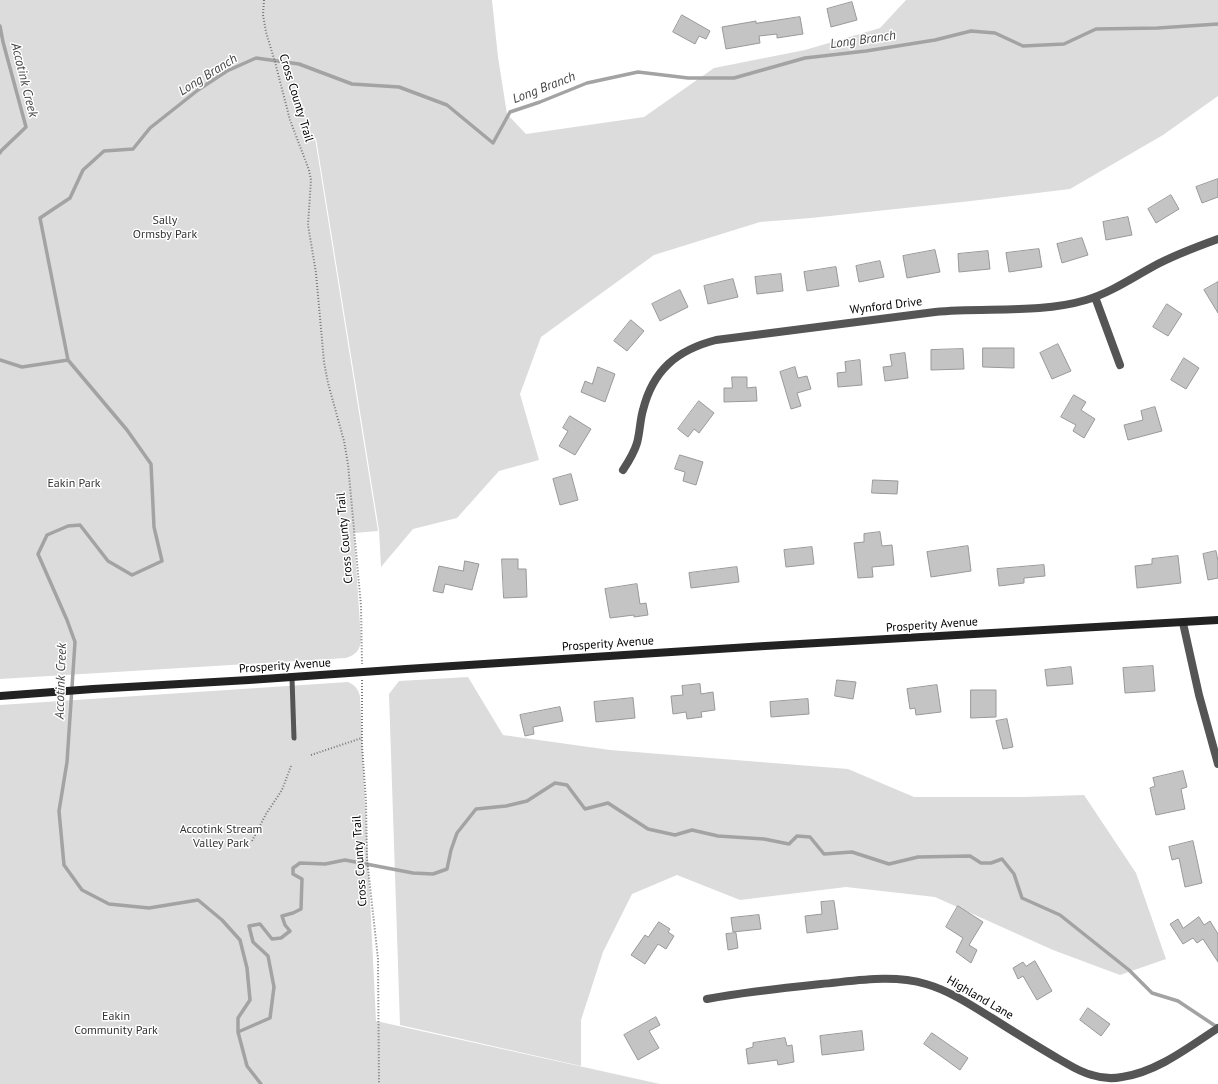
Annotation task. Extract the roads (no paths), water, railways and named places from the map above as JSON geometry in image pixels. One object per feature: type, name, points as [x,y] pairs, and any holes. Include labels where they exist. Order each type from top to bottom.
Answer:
[{"type":"main road","name":"Prosperity Avenue","points":[[0,696],[765,646],[1218,620]]},
{"type":"street","name":"Wynford Drive","points":[[623,470],[632,456],[637,442],[643,411],[648,394],[655,380],[665,367],[677,356],[699,344],[716,340],[935,312],[954,310],[1041,308],[1069,304],[1095,297],[1155,265],[1193,248],[1218,239]]},
{"type":"street","points":[[1095,297],[1120,365]]},
{"type":"street","points":[[1183,623],[1199,696],[1218,764]]},
{"type":"street","name":"Highland Lane","points":[[707,999],[745,992],[836,982],[890,978],[909,980],[948,992],[965,1001],[1034,1045],[1078,1070],[1106,1078],[1121,1078],[1134,1075],[1155,1066],[1172,1058],[1215,1030]]},
{"type":"lane","points":[[292,678],[294,738]]},
{"type":"waterway","name":"Long Branch","points":[[68,360],[40,218],[70,198],[83,170],[104,151],[133,149],[150,128],[198,90],[227,71],[256,58],[299,64],[352,84],[399,87],[447,105],[493,143],[510,112],[540,102],[587,83],[638,72],[688,78],[734,78],[805,58],[866,51],[935,40],[971,31],[995,33],[1023,46],[1064,44],[1096,29],[1158,28],[1218,24]]},
{"type":"waterway","name":"Accotink Creek","points":[[0,26],[26,127],[0,153]]},
{"type":"waterway","name":"Accotink Creek","points":[[0,360],[22,367],[68,360],[127,430],[151,464],[154,527],[162,561],[132,575],[108,561],[80,525],[68,526],[47,535],[38,554],[75,642],[67,762],[59,811],[64,865],[82,890],[109,904],[149,908],[198,900],[222,920],[240,940],[247,968],[250,1000],[238,1018],[238,1032],[247,1066],[261,1084]]},
{"type":"waterway","points":[[238,1032],[270,1018],[274,987],[268,956],[253,942],[249,926],[260,924],[272,939],[281,938],[290,931],[285,925],[282,916],[301,909],[302,879],[293,874],[293,868],[300,863],[325,864],[345,860],[413,873],[433,874],[447,869],[451,850],[457,833],[476,809],[506,806],[527,801],[555,783],[567,785],[585,809],[608,803],[648,829],[675,835],[692,830],[718,836],[764,839],[789,844],[797,836],[810,837],[824,854],[852,852],[889,864],[918,857],[970,856],[981,863],[991,863],[1002,859],[1014,874],[1022,898],[1060,915],[1129,970],[1152,993],[1178,1001],[1217,1027]]},
{"type":"park label","name":"Sally Ormsby Park","points":[[165,228]]},
{"type":"park label","name":"Eakin Park","points":[[74,484]]},
{"type":"park label","name":"Accotink Stream Valley Park","points":[[221,837]]},
{"type":"park label","name":"Eakin Community Park","points":[[116,1024]]}]
